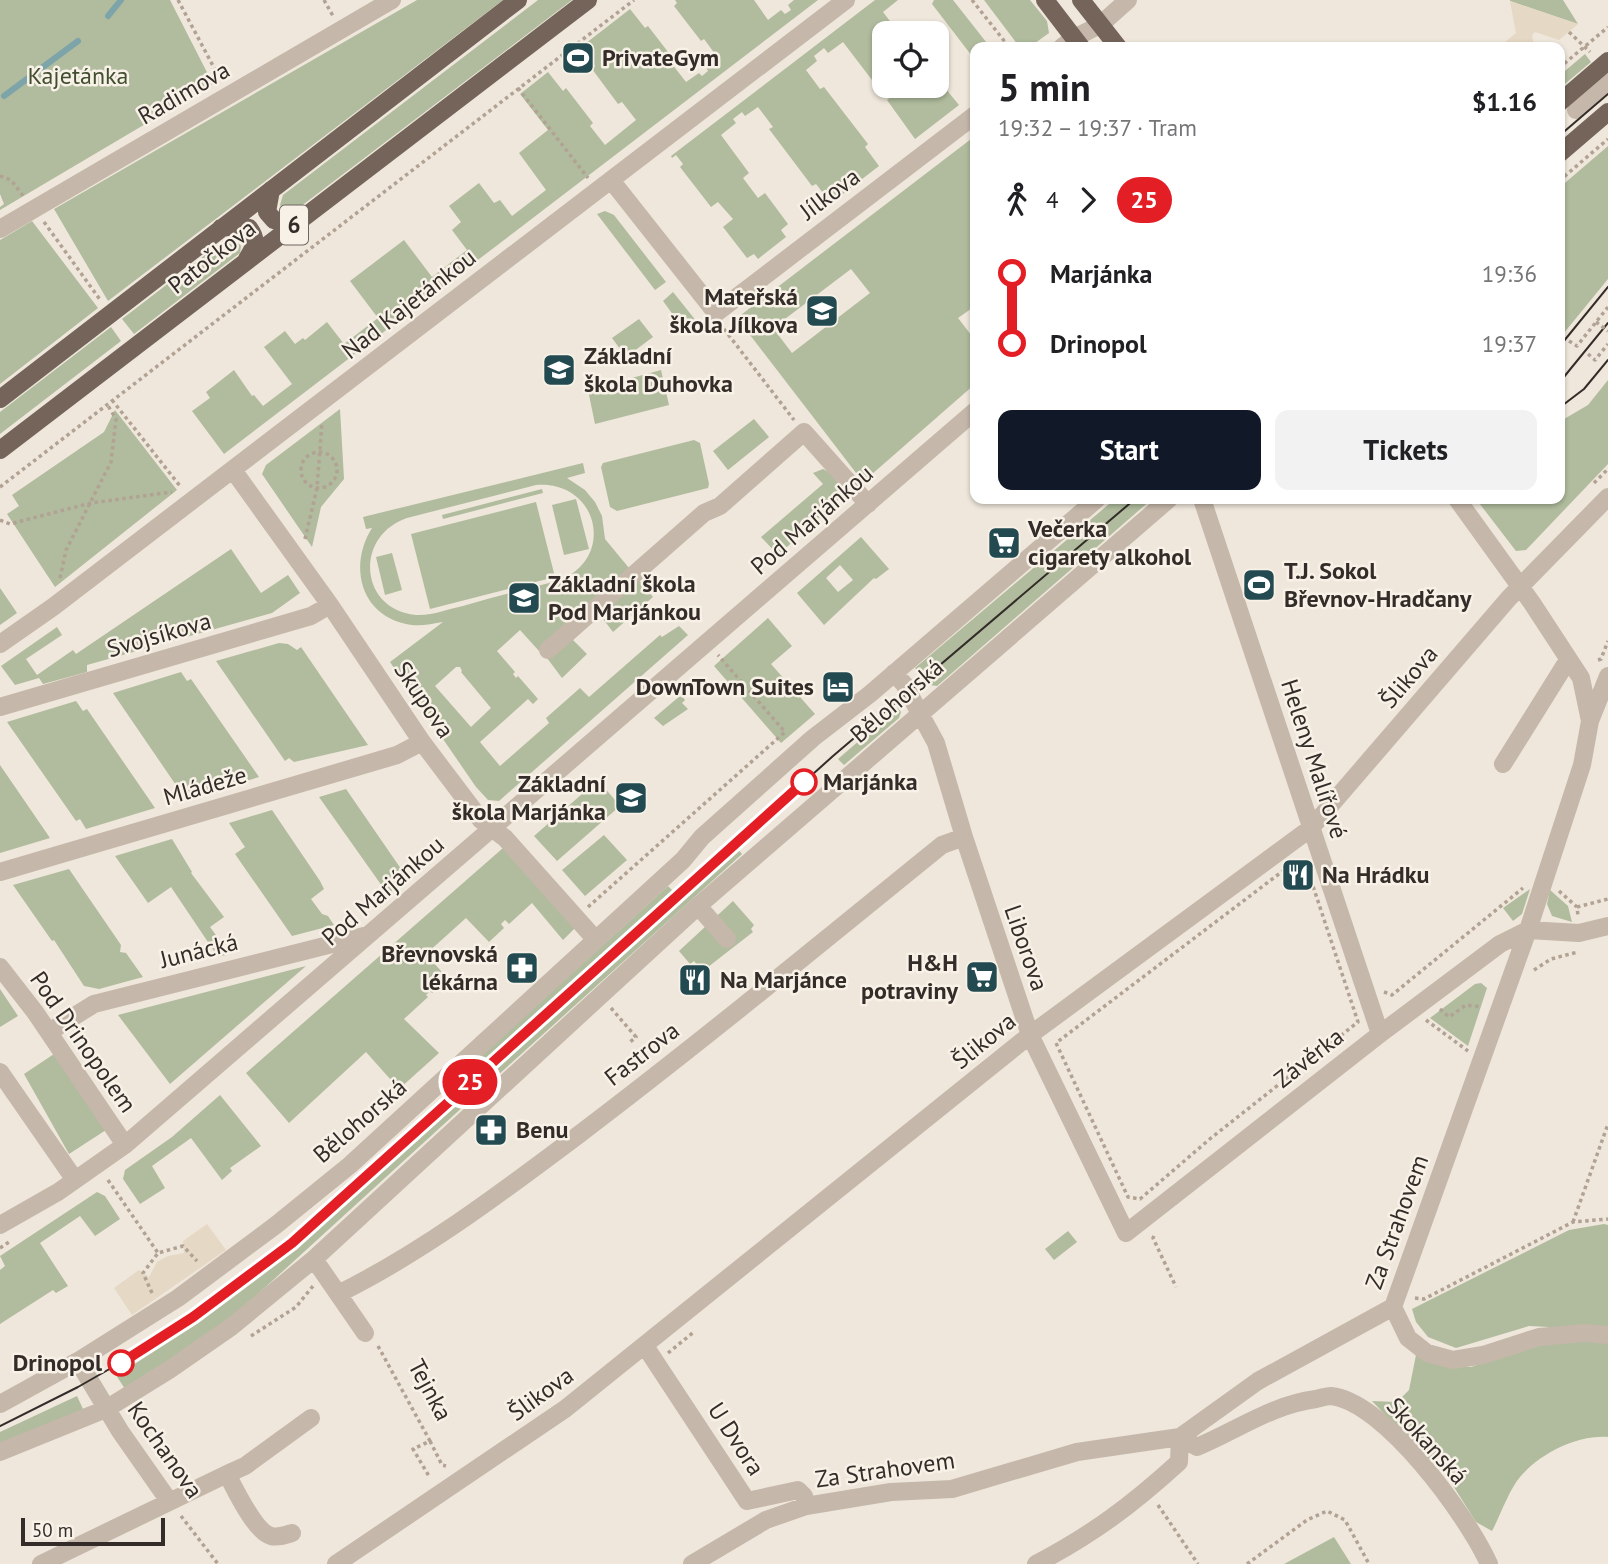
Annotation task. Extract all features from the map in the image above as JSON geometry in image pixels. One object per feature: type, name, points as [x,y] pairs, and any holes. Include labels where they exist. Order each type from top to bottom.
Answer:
[{"type":"main road","name":"Patočkova","points":[[0,399],[518,0]]},
{"type":"main road","name":"Patočkova","points":[[0,450],[588,0]]},
{"type":"main road","points":[[1045,0],[1072,42]]},
{"type":"main road","points":[[1081,0],[1114,42]]},
{"type":"main road","points":[[1565,98],[1608,61]]},
{"type":"main road","points":[[1565,149],[1608,113]]},
{"type":"main road","points":[[271,190],[267,212],[274,220],[286,222],[303,217]]},
{"type":"main road","points":[[221,228],[249,228],[255,236],[255,247],[246,261]]},
{"type":"street","name":"Radimova","points":[[0,229],[392,0]]},
{"type":"street","name":"Nad Kajetánkou","points":[[0,644],[233,470],[846,0]]},
{"type":"street","points":[[1076,42],[1128,0]]},
{"type":"street","points":[[1576,110],[1608,82]]},
{"type":"street","name":"Jílkova","points":[[716,313],[970,119]]},
{"type":"street","points":[[604,185],[716,313]]},
{"type":"street","name":"Pod Marjánkou","points":[[0,1225],[58,1192],[125,1145],[970,415]]},
{"type":"street","points":[[548,650],[704,513],[720,506],[804,432],[868,504]]},
{"type":"street","name":"Skupova","points":[[233,470],[330,605],[422,742],[481,820],[505,838],[596,940]]},
{"type":"street","name":"Šlikova","points":[[335,1564],[565,1409],[1030,1035],[1311,828],[1520,586],[1608,497]]},
{"type":"street","name":"Bělohorská","points":[[0,1404],[78,1361],[178,1298],[276,1225],[350,1165],[803,747],[1091,504]]},
{"type":"street","name":"Bělohorská","points":[[0,1452],[106,1409],[231,1327],[314,1259],[698,906],[1163,504]]},
{"type":"street","name":"Heleny Malířové","points":[[1204,504],[1380,1034]]},
{"type":"street","name":"Za Strahovem","points":[[692,1564],[766,1520],[806,1506],[891,1492],[952,1489],[1077,1452],[1180,1437],[1258,1381],[1393,1307],[1528,930],[1581,765],[1590,721],[1581,678],[1520,586],[1461,504]]},
{"type":"street","name":"Svojsíkova","points":[[0,707],[311,616],[330,605]]},
{"type":"street","points":[[1503,764],[1568,660]]},
{"type":"street","name":"Liborova","points":[[894,673],[904,684],[936,743],[964,837],[1030,1035],[1126,1233]]},
{"type":"street","points":[[1590,721],[1608,676]]},
{"type":"street","name":"Mládeže","points":[[0,872],[397,755],[422,742]]},
{"type":"street","name":"Fastrova","points":[[338,1294],[382,1272],[522,1177],[639,1089],[942,845],[964,837]]},
{"type":"street","points":[[698,906],[727,939]]},
{"type":"street","points":[[1528,930],[1579,933],[1608,926]]},
{"type":"street","name":"Závěrka","points":[[1126,1233],[1380,1034],[1500,944],[1528,930]]},
{"type":"street","name":"Junácká","points":[[49,1032],[94,1004],[369,935]]},
{"type":"street","name":"Pod Drinopolem","points":[[0,967],[49,1032],[125,1145]]},
{"type":"street","points":[[0,1072],[75,1180]]},
{"type":"street","points":[[0,1215],[25,1209]]},
{"type":"street","points":[[314,1259],[370,1335]]},
{"type":"street","points":[[1393,1307],[1408,1338],[1427,1353],[1453,1360],[1483,1355],[1539,1337],[1584,1333],[1608,1335]]},
{"type":"street","name":"U Dvora","points":[[645,1346],[747,1501],[798,1490],[804,1496],[806,1506]]},
{"type":"street","name":"Kochanova","points":[[78,1361],[106,1409],[169,1501]]},
{"type":"street","name":"Skokanská","points":[[1180,1437],[1197,1447],[1259,1415],[1293,1402],[1331,1396],[1365,1409],[1401,1441],[1440,1486],[1480,1544],[1489,1564]]},
{"type":"street","points":[[41,1564],[245,1466],[311,1418]]},
{"type":"street","points":[[1036,1564],[1094,1532],[1129,1507],[1179,1462],[1180,1437]]},
{"type":"street","points":[[227,1474],[260,1530],[269,1536],[278,1537],[292,1533]]},
{"type":"path","points":[[178,0],[223,84]]},
{"type":"path","points":[[324,0],[334,18]]},
{"type":"path","points":[[0,487],[634,0]]},
{"type":"path","points":[[972,0],[1005,42]]},
{"type":"path","points":[[1565,63],[1608,27]]},
{"type":"path","points":[[1569,32],[1585,47]]},
{"type":"path","points":[[519,88],[604,185]]},
{"type":"path","points":[[1565,176],[1608,139]]},
{"type":"path","points":[[0,176],[11,180],[35,208],[103,304]]},
{"type":"path","points":[[1569,341],[1577,346],[1608,307]]},
{"type":"path","points":[[716,313],[721,325],[804,432]]},
{"type":"path","points":[[1596,321],[1608,331]]},
{"type":"path","points":[[1588,354],[1595,360],[1608,344]]},
{"type":"path","points":[[0,520],[10,524],[91,503],[182,490],[112,400]]},
{"type":"path","points":[[53,607],[66,550],[111,462],[116,419],[107,404]]},
{"type":"path","points":[[304,544],[317,488],[322,418]]},
{"type":"path","points":[[315,451],[321,451],[336,462],[337,475],[329,485],[317,488],[306,484],[300,467],[305,457],[315,451]]},
{"type":"path","points":[[1592,662],[1601,659],[1608,640]]},
{"type":"path","points":[[589,906],[785,732],[718,655]]},
{"type":"path","points":[[1296,861],[1306,862],[1358,1022],[1211,1138],[1140,1199],[1128,1198],[1056,1043],[1296,861]]},
{"type":"path","points":[[1382,991],[1392,995],[1528,885]]},
{"type":"path","points":[[1577,906],[1608,899]]},
{"type":"path","points":[[1448,1000],[1424,1019],[1471,1054],[1475,1042]]},
{"type":"path","points":[[1438,1008],[1449,1017],[1465,1005],[1487,1008]]},
{"type":"path","points":[[610,1006],[636,1037],[629,1043]]},
{"type":"path","points":[[1573,1222],[1608,1124]]},
{"type":"path","points":[[106,1177],[158,1253]]},
{"type":"path","points":[[1409,1296],[1424,1299],[1573,1222],[1608,1219]]},
{"type":"path","points":[[1157,1233],[1153,1238],[1176,1287]]},
{"type":"path","points":[[142,1300],[152,1293],[143,1273],[158,1253],[183,1246],[197,1261]]},
{"type":"path","name":"Tejnka","points":[[370,1335],[430,1441],[413,1449],[439,1495]]},
{"type":"path","points":[[430,1441],[442,1465],[445,1467],[455,1460]]},
{"type":"path","points":[[1147,1491],[1198,1564]]},
{"type":"path","name":"Kochanova","points":[[169,1501],[218,1564]]},
{"type":"path","points":[[1247,1564],[1307,1520],[1328,1511],[1345,1520],[1369,1564]]},
{"type":"green space","name":"Kajetánka","points":[[0,0],[170,0],[213,84],[0,210],[4,204],[0,194]]},
{"type":"green space","points":[[417,0],[503,0],[108,301],[54,209]]},
{"type":"green space","points":[[538,0],[572,0],[296,210],[285,211],[280,205],[283,195]]},
{"type":"green space","points":[[675,0],[754,0],[768,20],[781,10],[785,14],[791,10],[788,5],[794,0],[818,0],[224,454],[192,411],[210,398],[206,392],[234,370],[252,396],[263,406],[292,384],[264,347],[285,331],[295,344],[303,338],[305,340],[327,322],[344,344],[378,318],[350,281],[404,240],[432,277],[467,250],[452,230],[461,222],[449,206],[479,183],[494,203],[500,200],[512,216],[546,190],[519,153],[548,130],[520,94],[548,72],[563,91],[566,88],[593,123],[590,126],[605,145],[636,120],[622,102],[618,104],[592,69],[595,66],[581,47],[630,9],[645,28],[648,26],[675,61],[672,64],[686,82],[699,73],[702,76],[708,71],[706,67],[718,58],[674,6],[677,3]]},
{"type":"green space","points":[[875,0],[898,0],[883,12],[890,21],[872,21],[872,80],[843,42],[828,53],[824,48],[814,56],[817,61],[806,70],[820,89],[824,87],[868,144],[865,147],[879,166],[831,203],[816,184],[812,186],[769,129],[773,127],[758,107],[745,116],[742,112],[733,119],[736,123],[721,135],[749,173],[743,178],[758,198],[765,193],[788,224],[781,230],[786,237],[758,259],[754,254],[747,258],[723,227],[733,219],[718,202],[711,207],[680,167],[683,164],[676,155],[672,158],[671,156]]},
{"type":"green space","points":[[934,0],[953,0],[986,42],[970,42],[970,53],[949,26],[949,21],[945,21],[932,4]]},
{"type":"green space","points":[[984,0],[1030,0],[1047,21],[1049,33],[1037,42],[1016,42]]},
{"type":"green space","points":[[1563,0],[1578,24],[1510,1]]},
{"type":"green space","points":[[1585,54],[1591,62],[1565,84],[1565,71]]},
{"type":"green space","points":[[949,93],[959,105],[915,139],[887,100],[949,98]]},
{"type":"green space","points":[[970,140],[970,310],[958,318],[970,334],[970,388],[863,482],[737,318]],"holes":[[[851,269],[870,293],[792,353],[773,328]]]},
{"type":"green space","points":[[1608,146],[1608,279],[1565,332],[1565,183]]},
{"type":"green space","points":[[605,211],[614,215],[666,282],[655,290],[597,214]]},
{"type":"green space","points":[[32,221],[98,308],[0,384],[0,240]]},
{"type":"green space","points":[[234,238],[241,246],[240,253],[134,334],[122,319],[226,239]]},
{"type":"green space","points":[[673,292],[697,322],[685,331],[663,301]]},
{"type":"green space","points":[[639,319],[653,337],[626,357],[612,338]]},
{"type":"green space","points":[[111,327],[121,341],[0,434],[0,412]]},
{"type":"green space","points":[[661,370],[669,405],[595,424],[588,390]]},
{"type":"green space","points":[[1608,380],[1608,464],[1526,550],[1516,551],[1480,504],[1565,504],[1565,418],[1588,405]]},
{"type":"green space","points":[[340,409],[344,479],[321,507],[312,547],[262,474],[266,465]]},
{"type":"green space","points":[[115,410],[177,490],[55,587],[7,514],[19,506],[12,495],[104,432]]},
{"type":"green space","points":[[754,419],[769,437],[728,470],[713,451]]},
{"type":"green space","points":[[694,440],[700,443],[708,488],[617,511],[610,507],[601,467],[603,463]]},
{"type":"green space","points":[[583,463],[585,473],[567,478],[585,490],[595,502],[602,516],[605,539],[653,597],[613,632],[600,615],[573,640],[587,654],[562,678],[541,650],[539,651],[520,630],[497,651],[515,672],[513,674],[516,678],[518,676],[538,699],[533,704],[528,699],[480,742],[500,766],[549,723],[546,718],[580,688],[589,697],[660,635],[662,637],[679,626],[688,635],[499,801],[488,800],[476,787],[390,662],[443,622],[406,624],[378,610],[369,599],[360,572],[365,542],[372,528],[366,529],[363,517]],"holes":[[[536,485],[557,487],[574,495],[586,508],[593,523],[593,540],[588,556],[576,571],[557,581],[440,612],[416,615],[397,610],[383,600],[374,587],[370,571],[372,555],[378,540],[390,527],[407,518]],[[456,667],[460,667],[461,672],[491,708],[471,727],[435,686]]]},
{"type":"green space","points":[[823,469],[839,483],[840,497],[778,555],[761,537],[823,484],[813,473]]},
{"type":"green space","points":[[542,489],[543,493],[443,519],[442,515]]},
{"type":"green space","points":[[576,499],[589,549],[564,555],[552,505]]},
{"type":"green space","points":[[536,502],[555,577],[430,609],[411,534]]},
{"type":"green space","points":[[1109,504],[1146,504],[937,686],[929,685],[915,668]]},
{"type":"green space","points":[[861,537],[889,569],[874,578],[824,625],[797,593]],"holes":[[[840,565],[853,580],[838,592],[826,578]]]},
{"type":"green space","points":[[231,549],[261,593],[288,575],[300,593],[272,613],[87,665],[87,672],[43,684],[39,678],[15,685],[1,666],[57,627],[62,635],[26,659],[37,675],[73,650],[76,654]]},
{"type":"green space","points":[[392,553],[402,590],[385,595],[376,557]]},
{"type":"green space","points":[[0,588],[17,613],[0,625]]},
{"type":"green space","points":[[768,618],[792,646],[771,664],[815,714],[781,743],[714,666]]},
{"type":"green space","points":[[279,643],[288,644],[297,650],[301,647],[368,745],[294,762],[289,758],[285,761],[216,661]]},
{"type":"green space","points":[[181,672],[187,681],[191,679],[259,777],[191,798],[184,789],[180,791],[113,693]]},
{"type":"green space","points":[[681,695],[685,700],[682,703],[688,709],[663,726],[654,718]]},
{"type":"green space","points":[[76,701],[83,711],[87,709],[155,808],[86,829],[80,819],[76,821],[7,722]]},
{"type":"green space","points":[[898,707],[901,712],[899,718],[844,765],[838,759]]},
{"type":"green space","points":[[0,765],[50,838],[0,853]]},
{"type":"green space","points":[[598,780],[620,806],[557,861],[534,836]]},
{"type":"green space","points":[[346,789],[408,879],[386,895],[319,797]]},
{"type":"green space","points":[[272,810],[320,881],[324,889],[311,899],[334,925],[292,936],[235,854],[245,847],[229,823]]},
{"type":"green space","points":[[604,835],[627,860],[585,896],[562,870]]},
{"type":"green space","points":[[172,839],[191,873],[224,917],[210,927],[224,946],[226,955],[218,957],[171,887],[148,903],[115,856]]},
{"type":"green space","points":[[736,847],[742,854],[475,1096],[458,1077],[668,886],[681,899]]},
{"type":"green space","points":[[503,848],[575,928],[563,940],[532,903],[509,924],[505,920],[501,924],[504,928],[489,942],[466,918],[426,954],[448,979],[432,993],[430,991],[426,995],[428,997],[404,1019],[439,1053],[399,1089],[366,1052],[289,1123],[246,1073]]},
{"type":"green space","points":[[69,869],[121,945],[120,952],[126,953],[143,977],[99,989],[84,986],[13,885]]},
{"type":"green space","points":[[1530,889],[1522,914],[1513,921],[1503,908]]},
{"type":"green space","points":[[1550,890],[1568,906],[1572,922],[1552,916],[1547,904]]},
{"type":"green space","points":[[733,901],[754,925],[751,929],[753,932],[699,974],[696,971],[699,967],[694,961],[690,964],[679,951]]},
{"type":"green space","points":[[306,966],[170,1084],[118,1015]]},
{"type":"green space","points":[[1481,983],[1487,988],[1468,1046],[1430,1018],[1475,984]]},
{"type":"green space","points":[[0,989],[18,1016],[0,1027]]},
{"type":"green space","points":[[54,1054],[106,1130],[69,1154],[24,1074]]},
{"type":"green space","points":[[220,1095],[261,1146],[230,1168],[232,1171],[222,1180],[191,1138],[152,1166],[165,1188],[140,1204],[123,1179],[125,1170],[172,1137]]},
{"type":"green space","points":[[460,1098],[466,1104],[236,1314],[125,1389],[114,1372],[191,1327],[275,1263]]},
{"type":"green space","points":[[97,1192],[105,1196],[120,1219],[95,1236],[80,1216],[40,1243],[68,1286],[56,1293],[53,1290],[0,1324],[0,1270],[5,1266],[0,1256]]},
{"type":"green space","points":[[1608,1225],[1608,1330],[1529,1326],[1456,1348],[1428,1337],[1416,1322],[1412,1309],[1569,1230]]},
{"type":"green space","points":[[1068,1231],[1077,1242],[1054,1260],[1045,1249]]},
{"type":"green space","points":[[1598,1337],[1608,1339],[1608,1437],[1572,1442],[1549,1453],[1528,1468],[1508,1496],[1492,1531],[1476,1522],[1447,1476],[1372,1401],[1397,1402],[1409,1390],[1416,1355],[1446,1367],[1471,1367],[1536,1346]]},
{"type":"green space","points":[[77,1396],[83,1409],[79,1412],[0,1446],[0,1432]]},
{"type":"green space","points":[[1334,1537],[1351,1564],[1284,1564]]},
{"type":"shaded area","points":[[1510,1],[1578,24],[1559,40],[1535,32],[1532,35],[1533,42],[1505,42],[1516,33]]},
{"type":"shaded area","points":[[207,1224],[226,1250],[132,1315],[114,1288],[139,1270],[149,1277],[157,1262],[168,1256],[184,1253],[183,1241]]},
{"type":"waterway","points":[[108,16],[121,0]]},
{"type":"waterway","points":[[4,96],[78,41]]},
{"type":"tram line","points":[[1565,131],[1608,94]]},
{"type":"tram line","points":[[1565,340],[1608,287]]},
{"type":"tram line","points":[[1565,376],[1608,323]]},
{"type":"tram line","points":[[1565,403],[1584,389],[1608,360]]},
{"type":"tram line","points":[[0,1426],[134,1355],[193,1317],[292,1243],[833,756],[1129,504]]},
{"type":"tram line","name":"25","points":[[121,1363],[193,1317],[292,1243],[804,782]]},
{"type":"place","name":"PrivateGym","points":[[578,58]]},
{"type":"place","name":"Mateřská škola Jílkova","points":[[822,311]]},
{"type":"place","name":"Základní škola Duhovka","points":[[559,370]]},
{"type":"place","name":"Večerka cigarety alkohol","points":[[1004,543]]},
{"type":"place","name":"T.J. Sokol Břevnov-Hradčany","points":[[1259,585]]},
{"type":"place","name":"Základní škola Pod Marjánkou","points":[[524,598]]},
{"type":"place","name":"DownTown Suites","points":[[838,687]]},
{"type":"place","name":"Marjánka","points":[[804,782]]},
{"type":"place","name":"Základní škola Marjánka","points":[[631,798]]},
{"type":"place","name":"Na Hrádku","points":[[1298,875]]},
{"type":"place","name":"Břevnovská lékárna","points":[[522,968]]},
{"type":"place","name":"H&H potraviny","points":[[982,977]]},
{"type":"place","name":"Na Marjánce","points":[[695,980]]},
{"type":"place","name":"Benu","points":[[491,1130]]},
{"type":"place","name":"Drinopol","points":[[121,1363]]}]
